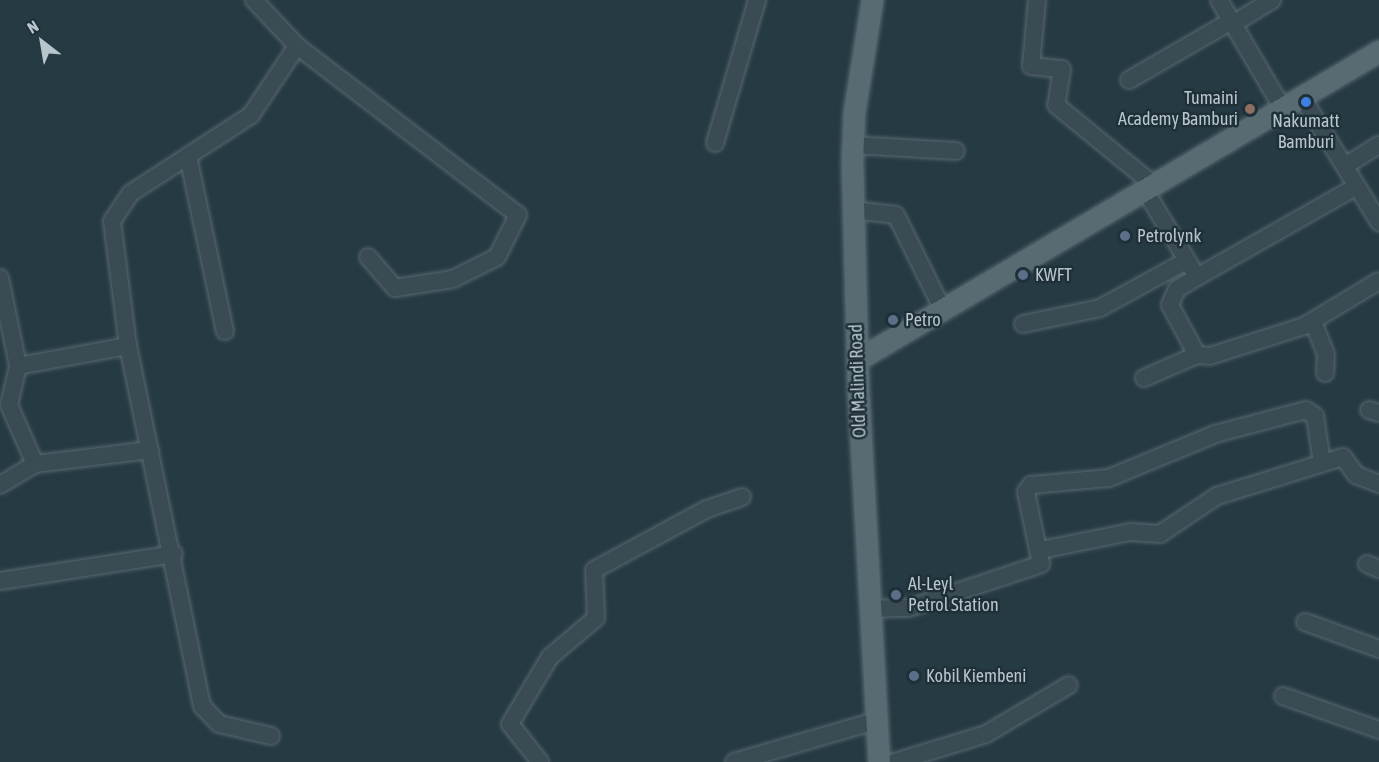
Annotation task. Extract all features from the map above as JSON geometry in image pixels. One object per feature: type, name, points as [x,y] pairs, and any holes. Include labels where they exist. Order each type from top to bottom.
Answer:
[{"type":"main road","name":"Old Malindi Road","points":[[872,0],[853,145],[857,360],[879,762]]},
{"type":"main road","points":[[857,360],[1284,111],[1379,51]]},
{"type":"street","points":[[254,0],[297,46],[518,215],[497,258],[453,279],[395,288],[368,257]]},
{"type":"street","points":[[715,143],[757,0]]},
{"type":"street","points":[[1037,0],[1031,66],[1062,69],[1056,105],[1151,189],[1186,261],[1197,277]]},
{"type":"street","points":[[1219,0],[1284,111]]},
{"type":"street","points":[[1130,80],[1272,0]]},
{"type":"street","points":[[271,736],[219,724],[202,706],[174,554],[128,346],[116,272],[114,214],[131,193],[251,115],[297,46]]},
{"type":"street","points":[[1303,99],[1379,222]]},
{"type":"street","points":[[853,145],[956,151]]},
{"type":"street","points":[[1345,166],[1379,145]]},
{"type":"street","points":[[188,156],[225,330]]},
{"type":"street","points":[[1197,355],[1170,305],[1177,289],[1357,186]]},
{"type":"street","points":[[854,210],[896,215],[944,310]]},
{"type":"street","points":[[1023,324],[1100,308],[1186,261]]},
{"type":"street","points":[[0,278],[18,366],[9,405],[35,464]]},
{"type":"street","points":[[1144,378],[1197,355],[1210,356],[1314,322],[1379,281]]},
{"type":"street","points":[[1314,322],[1326,355],[1325,373]]},
{"type":"street","points":[[18,366],[128,346]]},
{"type":"street","points":[[871,609],[909,608],[997,575],[1035,567],[1043,562],[1026,492],[1031,485],[1109,478],[1206,437],[1306,410],[1315,416],[1322,463]]},
{"type":"street","points":[[0,485],[35,464],[150,450]]},
{"type":"street","points":[[1041,550],[1120,533],[1160,534],[1217,496],[1345,457],[1356,475],[1379,484]]},
{"type":"street","points":[[540,762],[510,724],[550,657],[596,618],[593,571],[707,509],[742,497]]},
{"type":"street","points":[[0,582],[174,554]]},
{"type":"street","points":[[1305,622],[1379,650]]},
{"type":"street","points":[[896,762],[986,734],[1069,685]]},
{"type":"street","points":[[1283,696],[1379,730]]},
{"type":"street","points":[[734,762],[875,721]]},
{"type":"place","name":"Nakumatt Bamburi","points":[[1306,102]]},
{"type":"place","name":"Tumaini Academy Bamburi","points":[[1250,109]]},
{"type":"place","name":"Petrolynk","points":[[1125,236]]},
{"type":"place","name":"KWFT","points":[[1023,275]]},
{"type":"place","name":"Petro","points":[[893,320]]},
{"type":"place","name":"Al-Leyl Petrol Station","points":[[896,595]]},
{"type":"place","name":"Kobil Kiembeni","points":[[914,676]]}]
